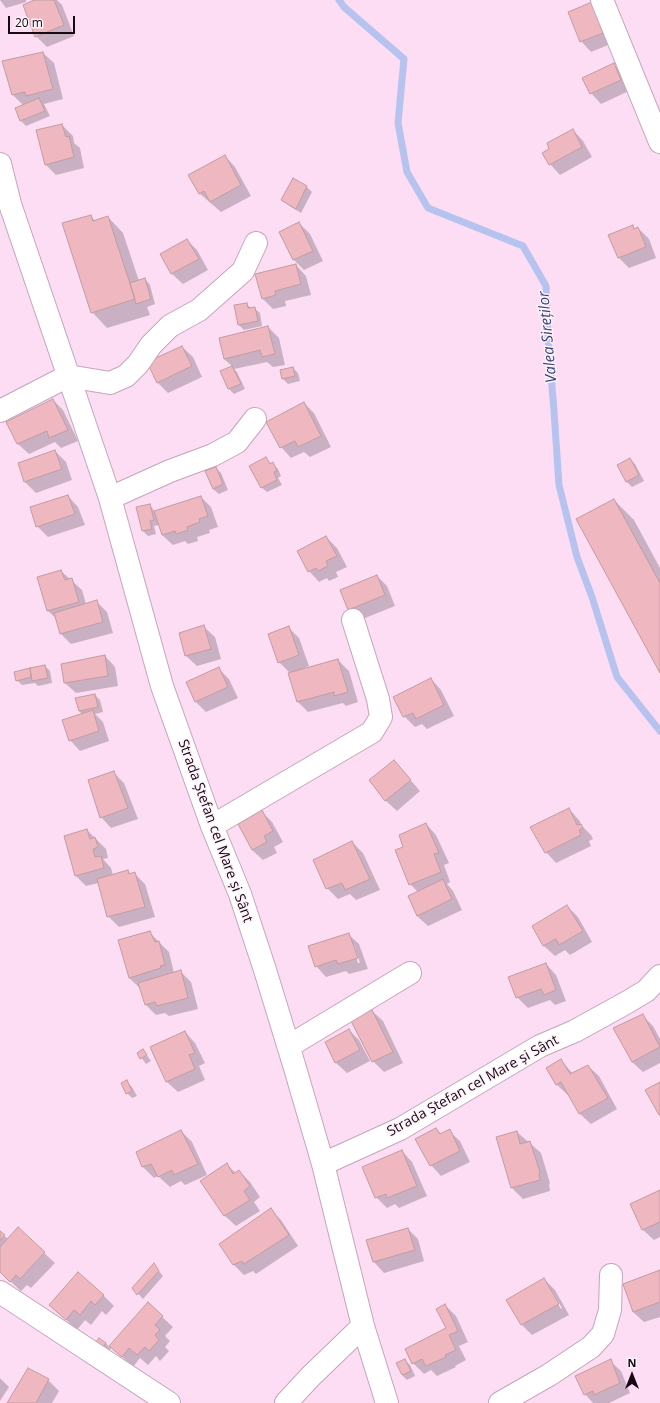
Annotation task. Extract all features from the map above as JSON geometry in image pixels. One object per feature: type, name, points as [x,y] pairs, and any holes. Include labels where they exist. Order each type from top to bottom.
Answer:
[{"type":"street","points":[[602,0],[660,142]]},
{"type":"street","name":"Strada Ștefan cel Mare și Sânt","points":[[0,164],[10,204],[110,498],[162,686],[212,826],[240,894],[289,1046],[323,1164],[363,1326],[387,1403]]},
{"type":"street","points":[[0,411],[68,376],[110,383],[126,376],[138,364],[150,345],[170,326],[199,310],[243,271],[256,243]]},
{"type":"street","points":[[110,498],[170,471],[213,455],[237,442],[255,419]]},
{"type":"street","points":[[212,826],[372,732],[381,717],[378,700],[353,620]]},
{"type":"street","points":[[289,1046],[410,973]]},
{"type":"street","name":"Strada Ștefan cel Mare și Sânt","points":[[323,1164],[400,1129],[540,1046],[575,1031],[624,1004],[646,991],[660,976]]},
{"type":"street","points":[[500,1403],[549,1375],[591,1347],[604,1334],[610,1310],[611,1275]]},
{"type":"street","points":[[0,1292],[170,1403]]},
{"type":"street","points":[[286,1403],[311,1376],[363,1326]]},
{"type":"building","points":[[34,0],[54,0],[64,25],[35,37],[23,5]]},
{"type":"building","points":[[592,2],[603,33],[580,42],[568,12]]},
{"type":"building","points":[[43,52],[53,89],[26,96],[25,92],[12,95],[2,61]]},
{"type":"building","points":[[614,63],[621,80],[590,94],[582,78]]},
{"type":"building","points":[[39,98],[45,111],[20,121],[15,108]]},
{"type":"building","points":[[62,124],[66,137],[69,136],[74,157],[45,165],[36,130]]},
{"type":"building","points":[[573,129],[582,147],[549,165],[542,153],[549,149],[547,143]]},
{"type":"building","points":[[225,155],[241,185],[210,202],[204,191],[199,194],[188,175]]},
{"type":"building","points":[[293,178],[307,186],[296,209],[281,200]]},
{"type":"building","points":[[91,215],[93,221],[108,216],[135,299],[91,313],[62,223]]},
{"type":"building","points":[[299,222],[313,251],[293,260],[279,232]]},
{"type":"building","points":[[633,225],[634,229],[638,227],[646,247],[618,258],[608,235]]},
{"type":"building","points":[[187,239],[199,259],[171,274],[160,254]]},
{"type":"building","points":[[296,264],[301,284],[275,291],[276,295],[262,299],[255,274]]},
{"type":"building","points":[[145,278],[151,299],[136,304],[130,283]]},
{"type":"building","points":[[247,303],[248,308],[255,307],[258,321],[238,325],[234,305]]},
{"type":"building","points":[[268,326],[275,354],[262,357],[260,350],[224,359],[219,338]]},
{"type":"building","points":[[182,346],[192,366],[157,383],[147,362]]},
{"type":"building","points":[[232,366],[241,384],[228,389],[220,371]]},
{"type":"building","points":[[293,367],[295,376],[282,379],[280,370]]},
{"type":"building","points":[[53,399],[68,430],[49,438],[47,431],[17,444],[6,422]]},
{"type":"building","points":[[304,402],[321,436],[298,447],[295,441],[280,448],[266,422]]},
{"type":"building","points":[[55,450],[62,469],[24,482],[18,463]]},
{"type":"building","points":[[266,457],[270,464],[273,462],[277,471],[274,472],[277,480],[261,488],[249,466]]},
{"type":"building","points":[[630,458],[639,475],[626,482],[617,465]]},
{"type":"building","points":[[216,467],[223,484],[213,489],[205,471]]},
{"type":"building","points":[[68,495],[75,514],[36,527],[30,507]]},
{"type":"building","points":[[201,496],[208,516],[199,519],[200,522],[187,527],[188,530],[176,534],[175,531],[162,535],[154,511]]},
{"type":"building","points":[[614,499],[660,583],[660,673],[576,519]]},
{"type":"building","points":[[150,504],[154,520],[150,521],[152,529],[142,531],[136,507]]},
{"type":"building","points":[[326,536],[337,556],[326,561],[328,566],[318,571],[316,568],[308,572],[297,551]]},
{"type":"building","points":[[61,570],[65,580],[72,578],[79,602],[47,611],[37,577]]},
{"type":"building","points":[[377,575],[385,595],[348,610],[340,590]]},
{"type":"building","points":[[97,600],[103,622],[60,634],[54,613]]},
{"type":"building","points":[[204,625],[211,649],[185,656],[179,633]]},
{"type":"building","points":[[289,626],[299,655],[278,663],[268,634]]},
{"type":"building","points":[[105,655],[108,676],[64,683],[61,664]]},
{"type":"building","points":[[338,659],[348,692],[334,696],[334,692],[297,702],[288,673]]},
{"type":"building","points":[[45,665],[48,678],[32,681],[30,668]]},
{"type":"building","points":[[219,667],[228,687],[195,702],[186,682]]},
{"type":"building","points":[[30,668],[31,677],[16,681],[14,672]]},
{"type":"building","points":[[431,678],[444,705],[416,719],[413,713],[403,717],[393,697]]},
{"type":"building","points":[[95,694],[98,707],[79,711],[75,698]]},
{"type":"building","points":[[93,710],[99,731],[69,741],[62,720]]},
{"type":"building","points":[[394,760],[411,780],[385,801],[369,780]]},
{"type":"building","points":[[114,771],[128,808],[100,818],[88,780]]},
{"type":"building","points":[[569,808],[577,825],[581,824],[583,828],[579,830],[581,835],[545,853],[530,827]]},
{"type":"building","points":[[262,810],[273,831],[264,836],[267,842],[252,850],[238,824]]},
{"type":"building","points":[[426,823],[439,853],[434,854],[441,872],[409,885],[395,850],[403,847],[399,835]]},
{"type":"building","points":[[87,829],[90,839],[95,837],[98,847],[93,849],[95,857],[101,856],[104,868],[75,876],[64,836]]},
{"type":"building","points":[[352,841],[370,879],[345,890],[342,883],[326,889],[313,860]]},
{"type":"building","points":[[128,870],[129,874],[135,872],[145,907],[107,917],[97,879]]},
{"type":"building","points":[[443,879],[452,899],[417,916],[408,896]]},
{"type":"building","points":[[567,905],[583,931],[559,945],[556,939],[543,946],[532,926]]},
{"type":"building","points":[[150,931],[155,942],[159,941],[165,965],[160,966],[161,968],[129,978],[118,940]]},
{"type":"building","points":[[349,933],[358,958],[338,964],[336,960],[315,967],[308,946]]},
{"type":"building","points":[[546,963],[556,990],[544,995],[541,989],[516,998],[508,977]]},
{"type":"building","points":[[181,970],[188,998],[157,1006],[155,1002],[145,1005],[138,983]]},
{"type":"building","points":[[372,1010],[393,1052],[372,1062],[350,1019]]},
{"type":"building","points":[[643,1014],[660,1047],[632,1062],[613,1028]]},
{"type":"building","points":[[349,1029],[360,1050],[335,1063],[325,1042]]},
{"type":"building","points":[[185,1031],[195,1053],[189,1055],[195,1069],[166,1082],[150,1047]]},
{"type":"building","points":[[143,1049],[147,1055],[140,1059],[137,1053]]},
{"type":"building","points":[[561,1059],[570,1074],[588,1065],[608,1098],[579,1114],[561,1082],[556,1085],[546,1068]]},
{"type":"building","points":[[127,1080],[132,1091],[126,1094],[121,1083]]},
{"type":"building","points":[[660,1082],[660,1115],[659,1115],[645,1090]]},
{"type":"building","points":[[436,1128],[440,1134],[450,1129],[460,1151],[430,1166],[415,1139]]},
{"type":"building","points":[[181,1130],[198,1164],[174,1175],[172,1170],[158,1177],[151,1164],[142,1167],[136,1152]]},
{"type":"building","points":[[517,1131],[520,1144],[530,1141],[540,1172],[540,1180],[511,1188],[496,1137]]},
{"type":"building","points":[[402,1150],[417,1186],[387,1198],[386,1194],[375,1198],[362,1167]]},
{"type":"building","points":[[227,1163],[233,1174],[239,1170],[250,1186],[244,1191],[250,1200],[224,1216],[200,1181]]},
{"type":"building","points":[[660,1190],[660,1222],[642,1230],[630,1204]]},
{"type":"building","points":[[271,1208],[289,1235],[244,1264],[242,1261],[233,1265],[219,1244]]},
{"type":"building","points":[[18,1227],[45,1252],[20,1279],[16,1275],[10,1282],[0,1272],[0,1247]]},
{"type":"building","points":[[408,1228],[415,1250],[373,1262],[366,1240]]},
{"type":"building","points":[[0,1231],[5,1235],[0,1241]]},
{"type":"building","points":[[154,1263],[159,1271],[137,1295],[132,1288]]},
{"type":"building","points":[[660,1270],[660,1302],[633,1312],[623,1284]]},
{"type":"building","points":[[78,1272],[104,1295],[95,1305],[91,1301],[80,1315],[74,1310],[66,1320],[49,1305]]},
{"type":"building","points":[[544,1278],[559,1304],[521,1325],[506,1300]]},
{"type":"building","points":[[148,1302],[163,1316],[155,1325],[160,1330],[155,1335],[159,1340],[149,1351],[145,1347],[137,1355],[129,1348],[122,1357],[109,1346]]},
{"type":"building","points":[[445,1304],[458,1331],[449,1335],[456,1350],[445,1355],[446,1357],[426,1366],[422,1359],[412,1364],[405,1349],[446,1328],[436,1309]]},
{"type":"building","points":[[99,1338],[106,1343],[103,1347],[95,1343]]},
{"type":"building","points":[[405,1359],[411,1371],[402,1375],[396,1363]]},
{"type":"building","points":[[611,1359],[620,1383],[594,1395],[593,1391],[584,1395],[575,1376]]},
{"type":"building","points":[[28,1368],[49,1379],[36,1403],[7,1403]]},
{"type":"waterway","name":"Valea Sireților","points":[[339,0],[344,7],[404,59],[398,123],[407,172],[428,208],[523,246],[546,286],[548,338],[559,485],[577,557],[592,597],[617,677],[660,731]]}]
